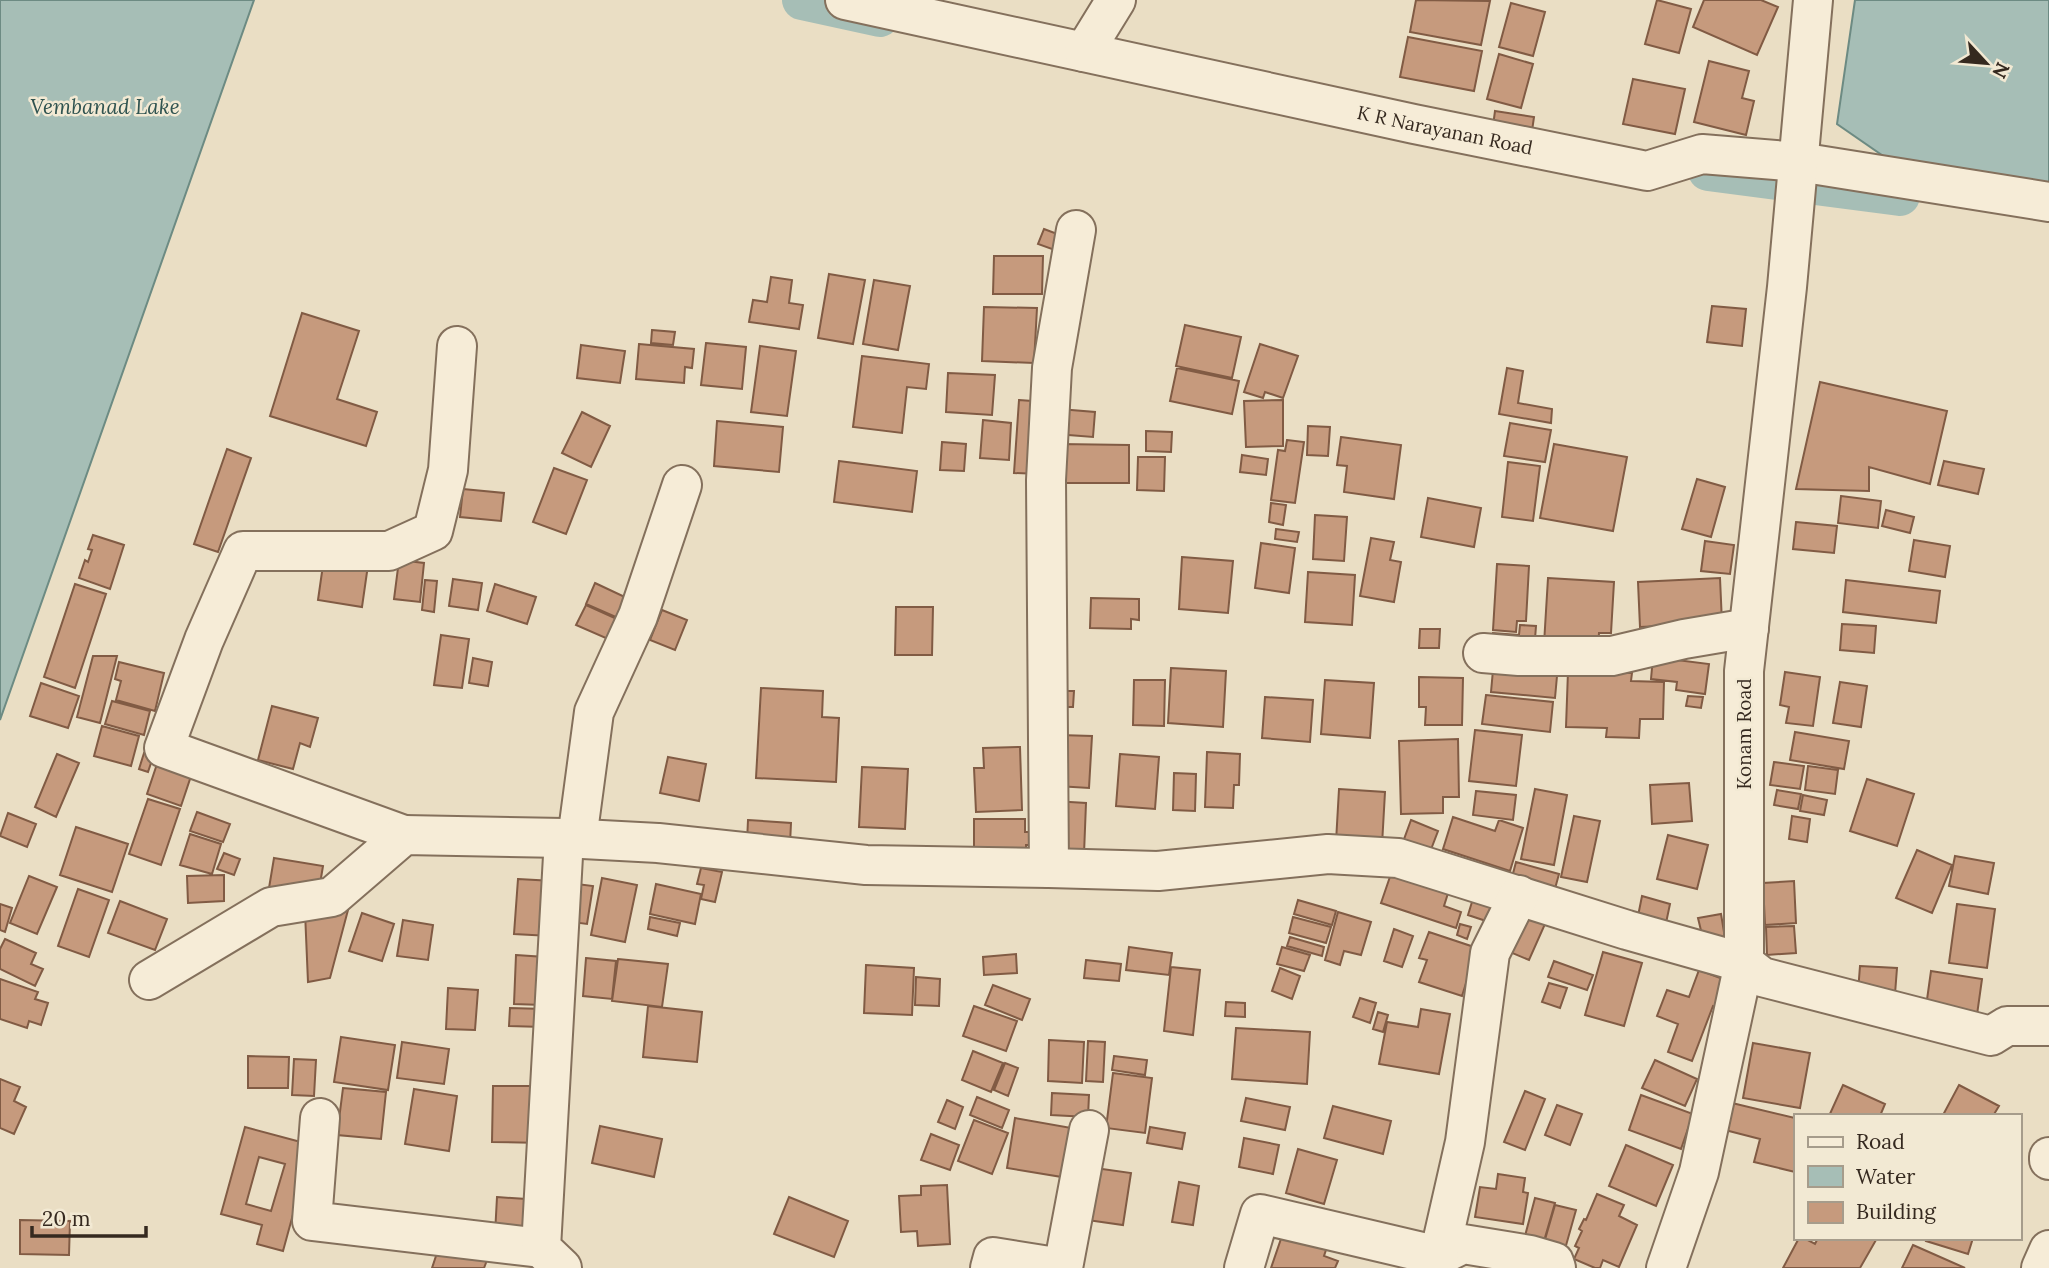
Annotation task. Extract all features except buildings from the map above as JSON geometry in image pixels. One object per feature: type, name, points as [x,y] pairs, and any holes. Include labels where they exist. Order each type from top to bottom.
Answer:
[{"type":"street","name":"K R Narayanan Road","points":[[845,0],[1427,127],[1647,171],[1702,154],[1798,173],[2049,202]]},
{"type":"street","points":[[1084,52],[1116,0]]},
{"type":"street","name":"Konam Road","points":[[1666,1268],[1699,1171],[1744,963],[1744,671],[1798,173],[1813,0]]},
{"type":"street","points":[[1049,868],[1046,480],[1052,368],[1076,230]]},
{"type":"street","points":[[457,346],[448,470],[433,531],[389,551],[243,551],[204,640],[164,748],[404,835],[658,843],[866,866],[1158,871],[1328,853],[1398,858],[1627,930],[1744,963],[1762,977],[1991,1036],[2007,1026],[2049,1026]]},
{"type":"street","points":[[320,1118],[312,1221],[552,1258],[570,839],[594,712],[638,616],[682,485]]},
{"type":"street","points":[[1483,653],[1518,656],[1612,656],[1684,639],[1749,628]]},
{"type":"street","points":[[149,980],[271,907],[332,897],[404,835]]},
{"type":"street","points":[[1439,1255],[1465,1142],[1490,953],[1519,895]]},
{"type":"street","points":[[990,1268],[993,1257],[1062,1268],[1090,1130]]},
{"type":"street","points":[[1244,1268],[1260,1214],[1439,1255],[1463,1244],[1530,1255],[1553,1262],[1556,1268]]},
{"type":"street","points":[[2041,1268],[2049,1250]]},
{"type":"water","name":"Vembanad Lake","points":[[0,0],[254,0],[0,720]]},
{"type":"water","points":[[1855,0],[2049,0],[2049,183],[1892,162],[1837,124]]},
{"type":"waterway","points":[[802,0],[880,17]]},
{"type":"waterway","points":[[1708,171],[1900,196]]}]
